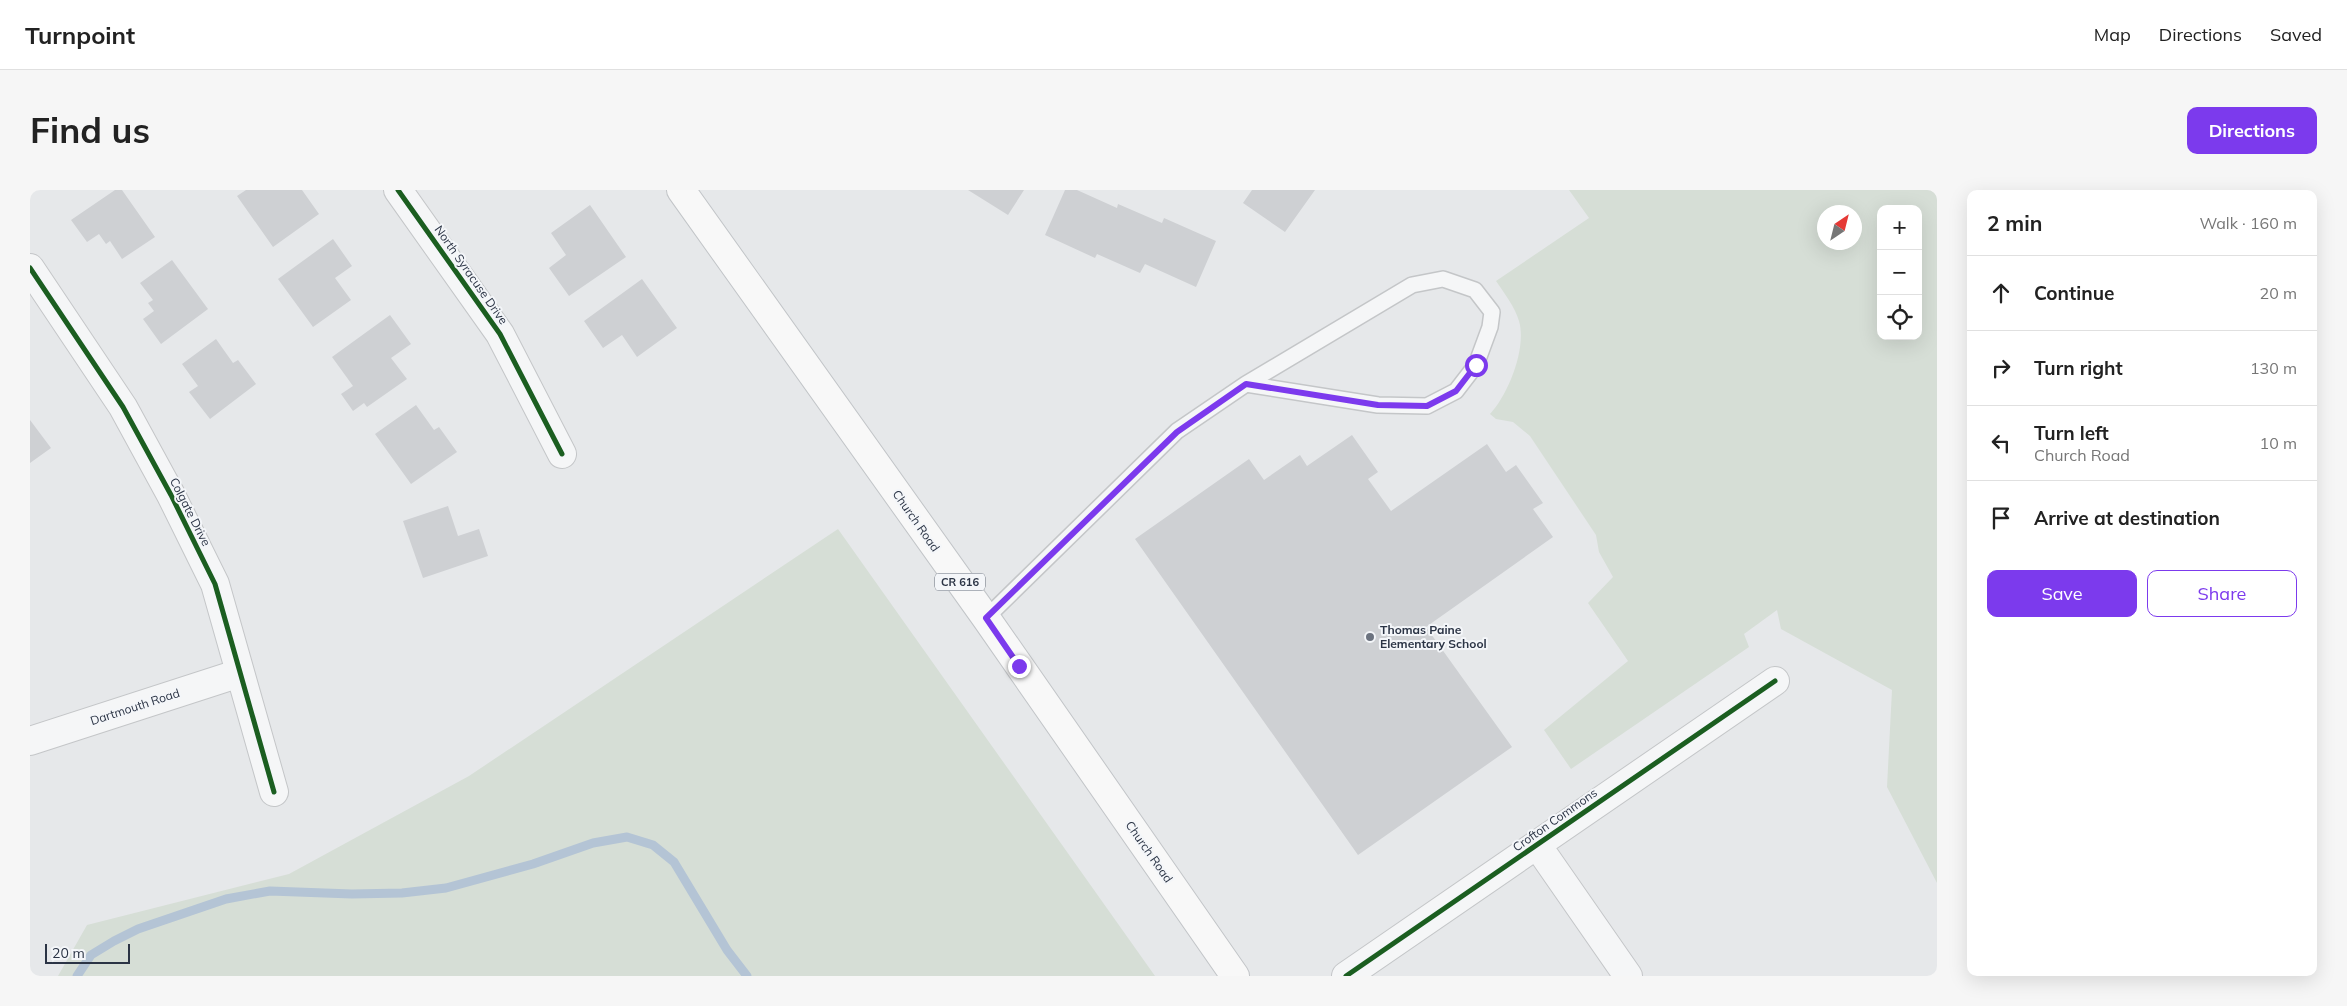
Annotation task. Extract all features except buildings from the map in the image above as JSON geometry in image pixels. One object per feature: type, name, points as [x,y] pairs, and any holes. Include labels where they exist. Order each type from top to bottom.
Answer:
[{"type":"main road","name":"Church Road","points":[[681,190],[986,618],[1235,976]]},
{"type":"street","name":"North Syracuse Drive","points":[[398,190],[500,334],[562,454]]},
{"type":"street","name":"Colgate Drive","points":[[30,268],[122,407],[172,496],[215,584],[274,792]]},
{"type":"street","name":"Dartmouth Road","points":[[30,741],[240,674]]},
{"type":"street","name":"Crofton Commons","points":[[1346,976],[1374,968],[1537,844],[1775,681]]},
{"type":"street","name":"Crofton Commons","points":[[1537,844],[1628,976]]},
{"type":"lane","points":[[986,618],[1177,432],[1246,384],[1412,285],[1443,279],[1476,290],[1492,312],[1490,327],[1476,365],[1456,391],[1427,406],[1378,405],[1246,384]]},
{"type":"shaded area","points":[[1569,190],[1937,190],[1937,883],[1887,787],[1892,690],[1781,629],[1777,610],[1744,634],[1749,647],[1571,769],[1544,730],[1628,661],[1588,603],[1613,577],[1599,552],[1596,535],[1530,436],[1513,422],[1496,419],[1490,414],[1503,395],[1514,370],[1518,357],[1521,332],[1517,316],[1496,281],[1589,218]]},
{"type":"shaded area","points":[[838,529],[1155,976],[58,976],[87,925],[289,874],[469,776]]},
{"type":"waterway","points":[[77,976],[91,955],[114,941],[138,929],[226,899],[270,891],[352,894],[402,893],[446,888],[533,864],[593,843],[627,837],[653,845],[674,862],[727,950],[747,976]]},
{"type":"cycle path","points":[[398,190],[500,334],[562,454]]},
{"type":"cycle path","points":[[30,268],[123,407],[171,495],[215,584],[274,792]]},
{"type":"cycle path","points":[[1346,976],[1775,681]]},
{"type":"place","name":"Thomas Paine Elementary School","points":[[1370,637]]},
{"type":"route","points":[[1019,666],[986,618],[1177,432],[1246,384],[1378,405],[1427,406],[1456,391],[1476,365]]}]
